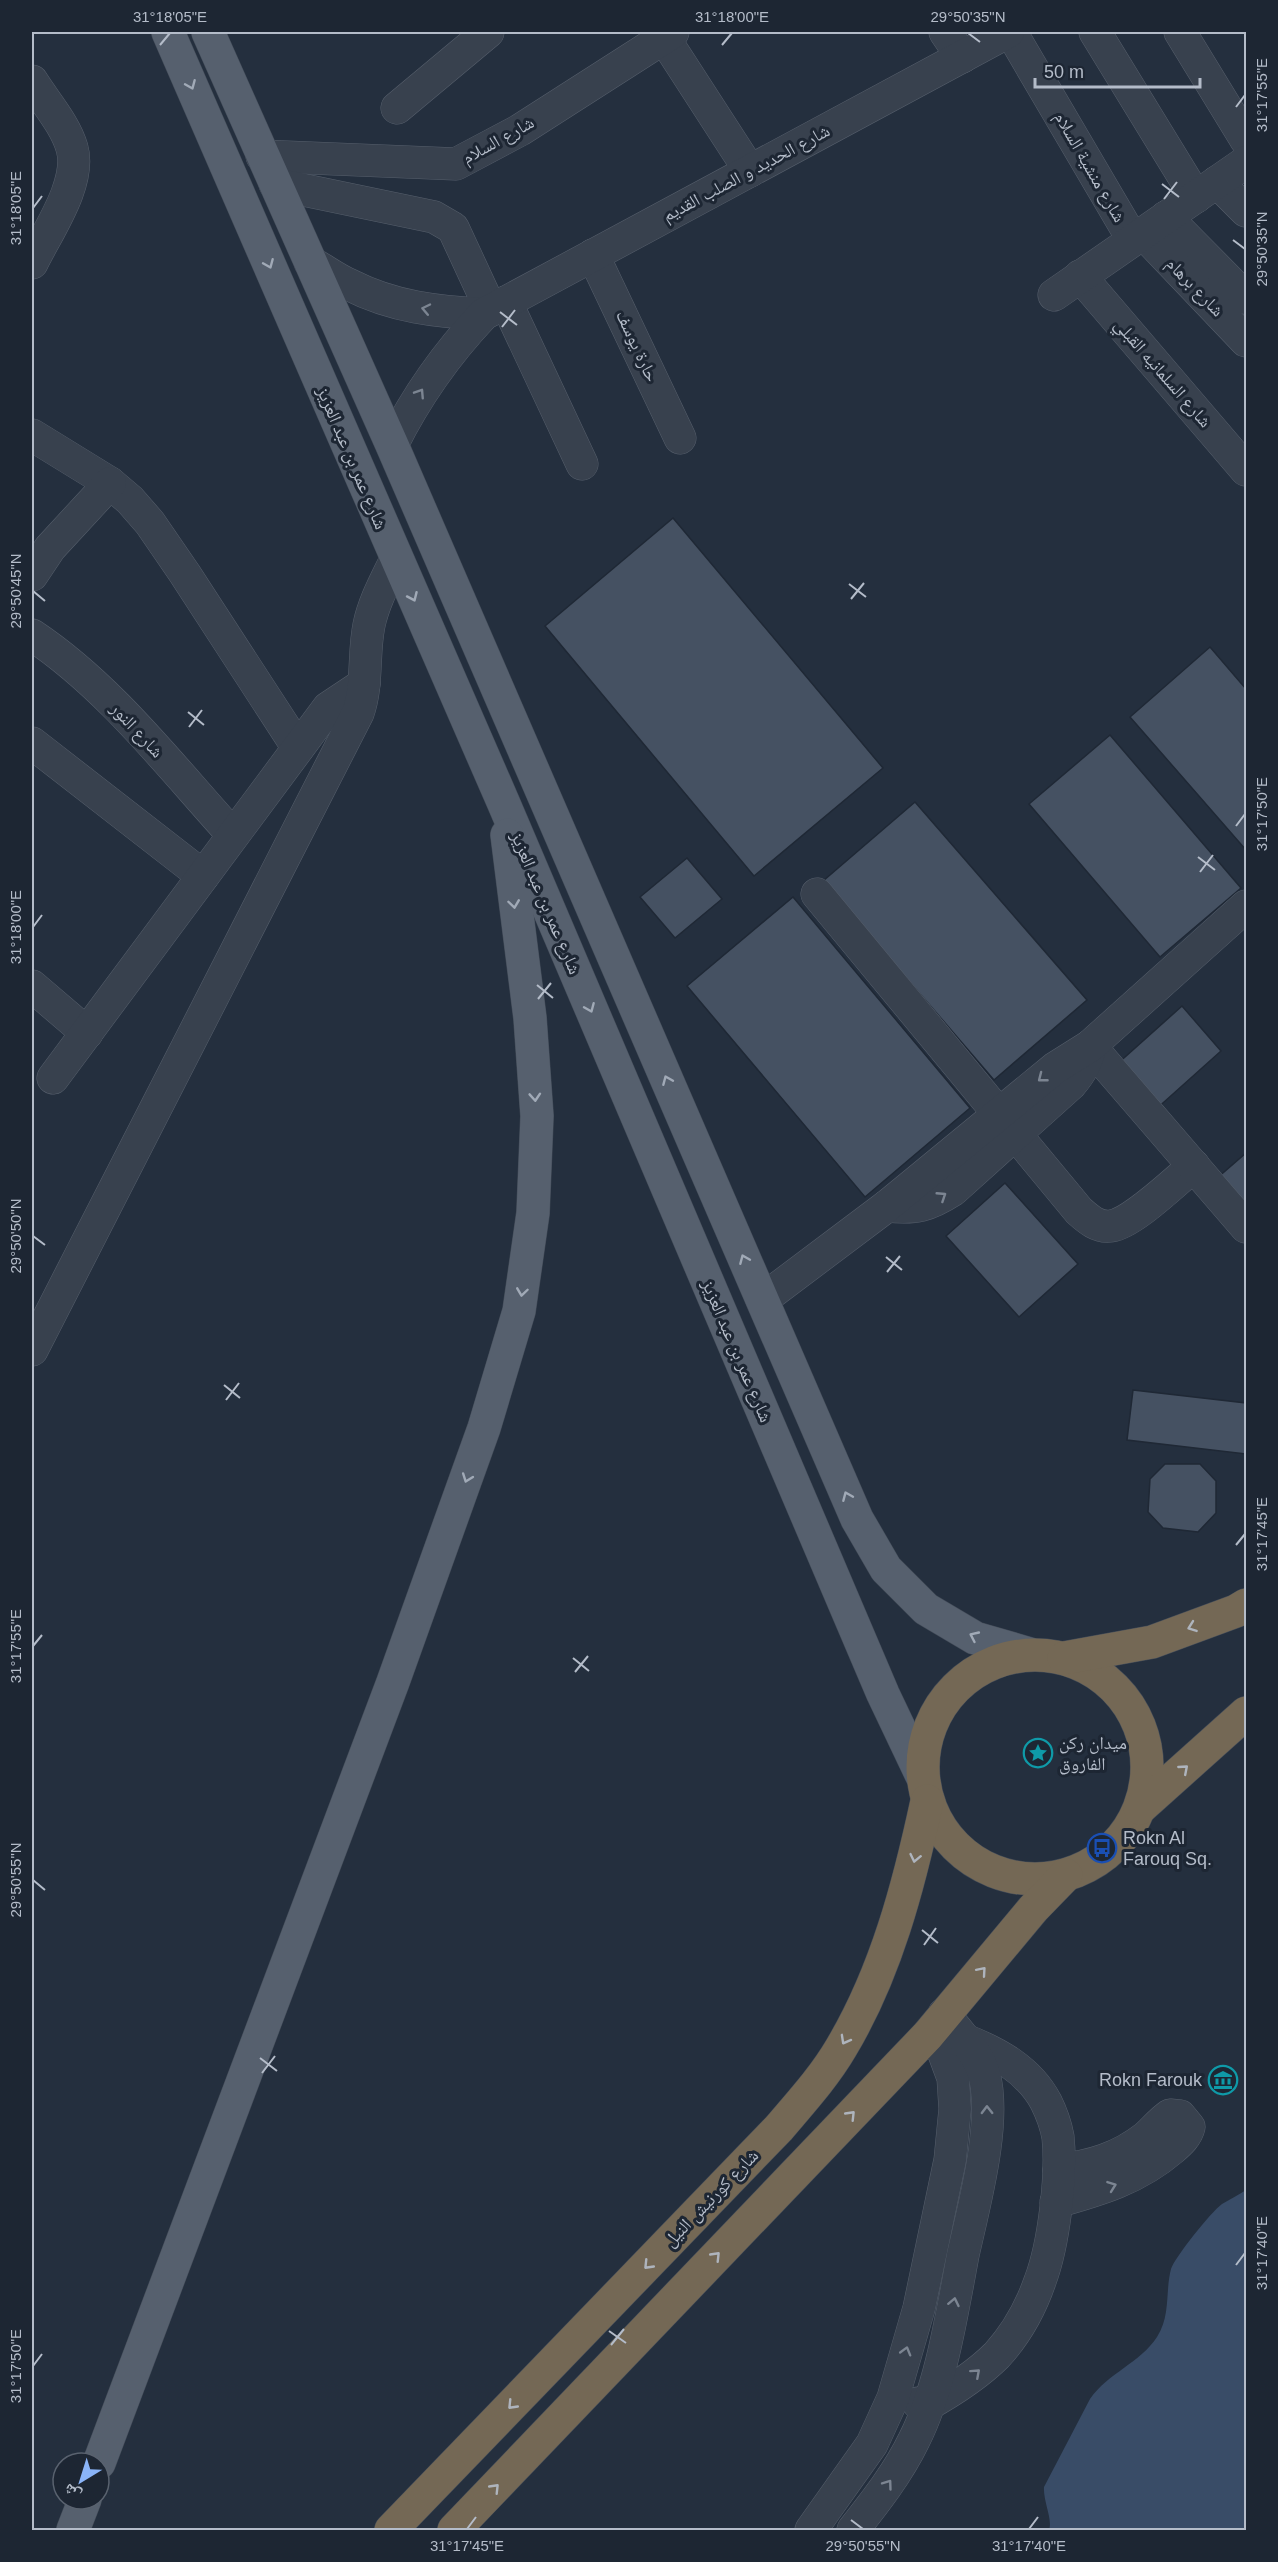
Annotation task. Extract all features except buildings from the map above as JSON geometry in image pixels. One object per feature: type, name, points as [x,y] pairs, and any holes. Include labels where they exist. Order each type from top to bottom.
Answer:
[{"type":"highway","points":[[1064,1658],[1152,1642],[1246,1605]]},
{"type":"highway","points":[[1030,1654],[1064,1658],[1086,1667],[1106,1680],[1122,1696],[1135,1716],[1143,1738],[1147,1761],[1146,1785],[1140,1808],[1123,1838],[1097,1861],[1066,1875],[1038,1880],[1009,1876],[982,1866],[958,1850],[940,1827],[925,1789],[924,1746],[933,1717],[950,1692],[973,1672],[1000,1660],[1030,1654]]},
{"type":"highway","points":[[1140,1808],[1246,1713]]},
{"type":"highway","name":"شارع كورنيش النيل","points":[[391,2530],[779,2128],[817,2082],[840,2049],[862,2009],[888,1945],[913,1868],[925,1789]]},
{"type":"highway","points":[[454,2530],[936,2024],[1033,1910],[1066,1875]]},
{"type":"main road","name":"شارع عمر بن عبد العزيز","points":[[168,32],[504,804],[925,1789]]},
{"type":"main road","points":[[208,32],[392,445],[857,1519],[886,1569],[926,1609],[975,1638],[1030,1654]]},
{"type":"main road","points":[[104,2451],[393,1682],[484,1428],[519,1311],[533,1213],[537,1116],[530,1018],[504,804]]},
{"type":"main road","points":[[73,2530],[80,2511]]},
{"type":"street","points":[[397,108],[488,32]]},
{"type":"street","name":"شارع الحديد و الصلب القديم","points":[[392,445],[410,408],[432,374],[456,343],[494,308],[750,171],[953,44],[1010,32]]},
{"type":"street","name":"شارع منشية السلام","points":[[1010,32],[1147,230]]},
{"type":"street","points":[[1095,32],[1206,189],[1246,211]]},
{"type":"street","points":[[1180,32],[1246,141]]},
{"type":"street","points":[[665,34],[750,171]]},
{"type":"street","name":"شارع السلام","points":[[269,170],[456,164],[520,130],[665,34]]},
{"type":"street","points":[[32,81],[63,129],[72,148],[74,170],[69,191],[32,263]]},
{"type":"street","points":[[1054,295],[1246,162]]},
{"type":"street","points":[[269,170],[434,216],[453,228],[494,308],[582,464]]},
{"type":"street","points":[[1147,230],[1246,298]]},
{"type":"street","name":"شارع برهام","points":[[1147,230],[1246,341]]},
{"type":"street","name":"حارة يوسف","points":[[593,255],[680,438]]},
{"type":"street","points":[[310,261],[350,285],[393,302],[438,312],[494,308]]},
{"type":"street","name":"شارع السلمانيه القبلي","points":[[1080,276],[1246,470]]},
{"type":"street","points":[[32,435],[110,483],[130,500],[150,523],[298,748]]},
{"type":"street","points":[[32,575],[41,542],[110,483]]},
{"type":"street","points":[[32,1350],[358,713],[364,684],[369,625],[375,604],[396,559]]},
{"type":"street","name":"شارع النور","points":[[32,634],[60,653],[92,681],[233,835]]},
{"type":"street","points":[[53,1078],[328,708],[364,684]]},
{"type":"street","points":[[32,743],[203,876]]},
{"type":"street","points":[[816,894],[1078,1211],[1092,1223],[1110,1226],[1127,1220],[1194,1166]]},
{"type":"street","points":[[762,1300],[887,1206],[910,1208],[933,1203],[952,1190],[1006,1123],[1080,1073],[1087,1060],[1090,1046],[1246,906]]},
{"type":"street","points":[[32,986],[87,1033]]},
{"type":"street","points":[[1090,1046],[1246,1227]]},
{"type":"street","points":[[893,2398],[927,2405],[965,2383],[989,2362],[1023,2319],[1041,2280],[1056,2202],[1059,2170],[1058,2135],[1046,2102],[1025,2074],[998,2053],[965,2040],[936,2024]]},
{"type":"street","points":[[811,2530],[872,2444],[893,2398],[919,2308],[950,2160],[955,2109],[953,2078],[936,2024]]},
{"type":"street","points":[[853,2530],[915,2439],[941,2364],[981,2168],[988,2113],[984,2074],[965,2040]]},
{"type":"street","points":[[1056,2202],[1116,2185],[1137,2174],[1176,2145],[1186,2135],[1188,2127],[1180,2116],[1170,2115],[1134,2146],[1111,2159],[1087,2167],[1059,2170]]},
{"type":"water","points":[[1246,2190],[1246,2530],[1049,2530],[1050,2521],[1044,2487],[1090,2399],[1106,2382],[1142,2354],[1157,2337],[1164,2320],[1169,2278],[1174,2263],[1217,2209]]},
{"type":"place","name":"ميدان ركن الفاروق","points":[[1038,1753]]},
{"type":"place","name":"Rokn Al Farouq Sq.","points":[[1102,1848]]},
{"type":"place","name":"Rokn Farouk","points":[[1223,2080]]}]
